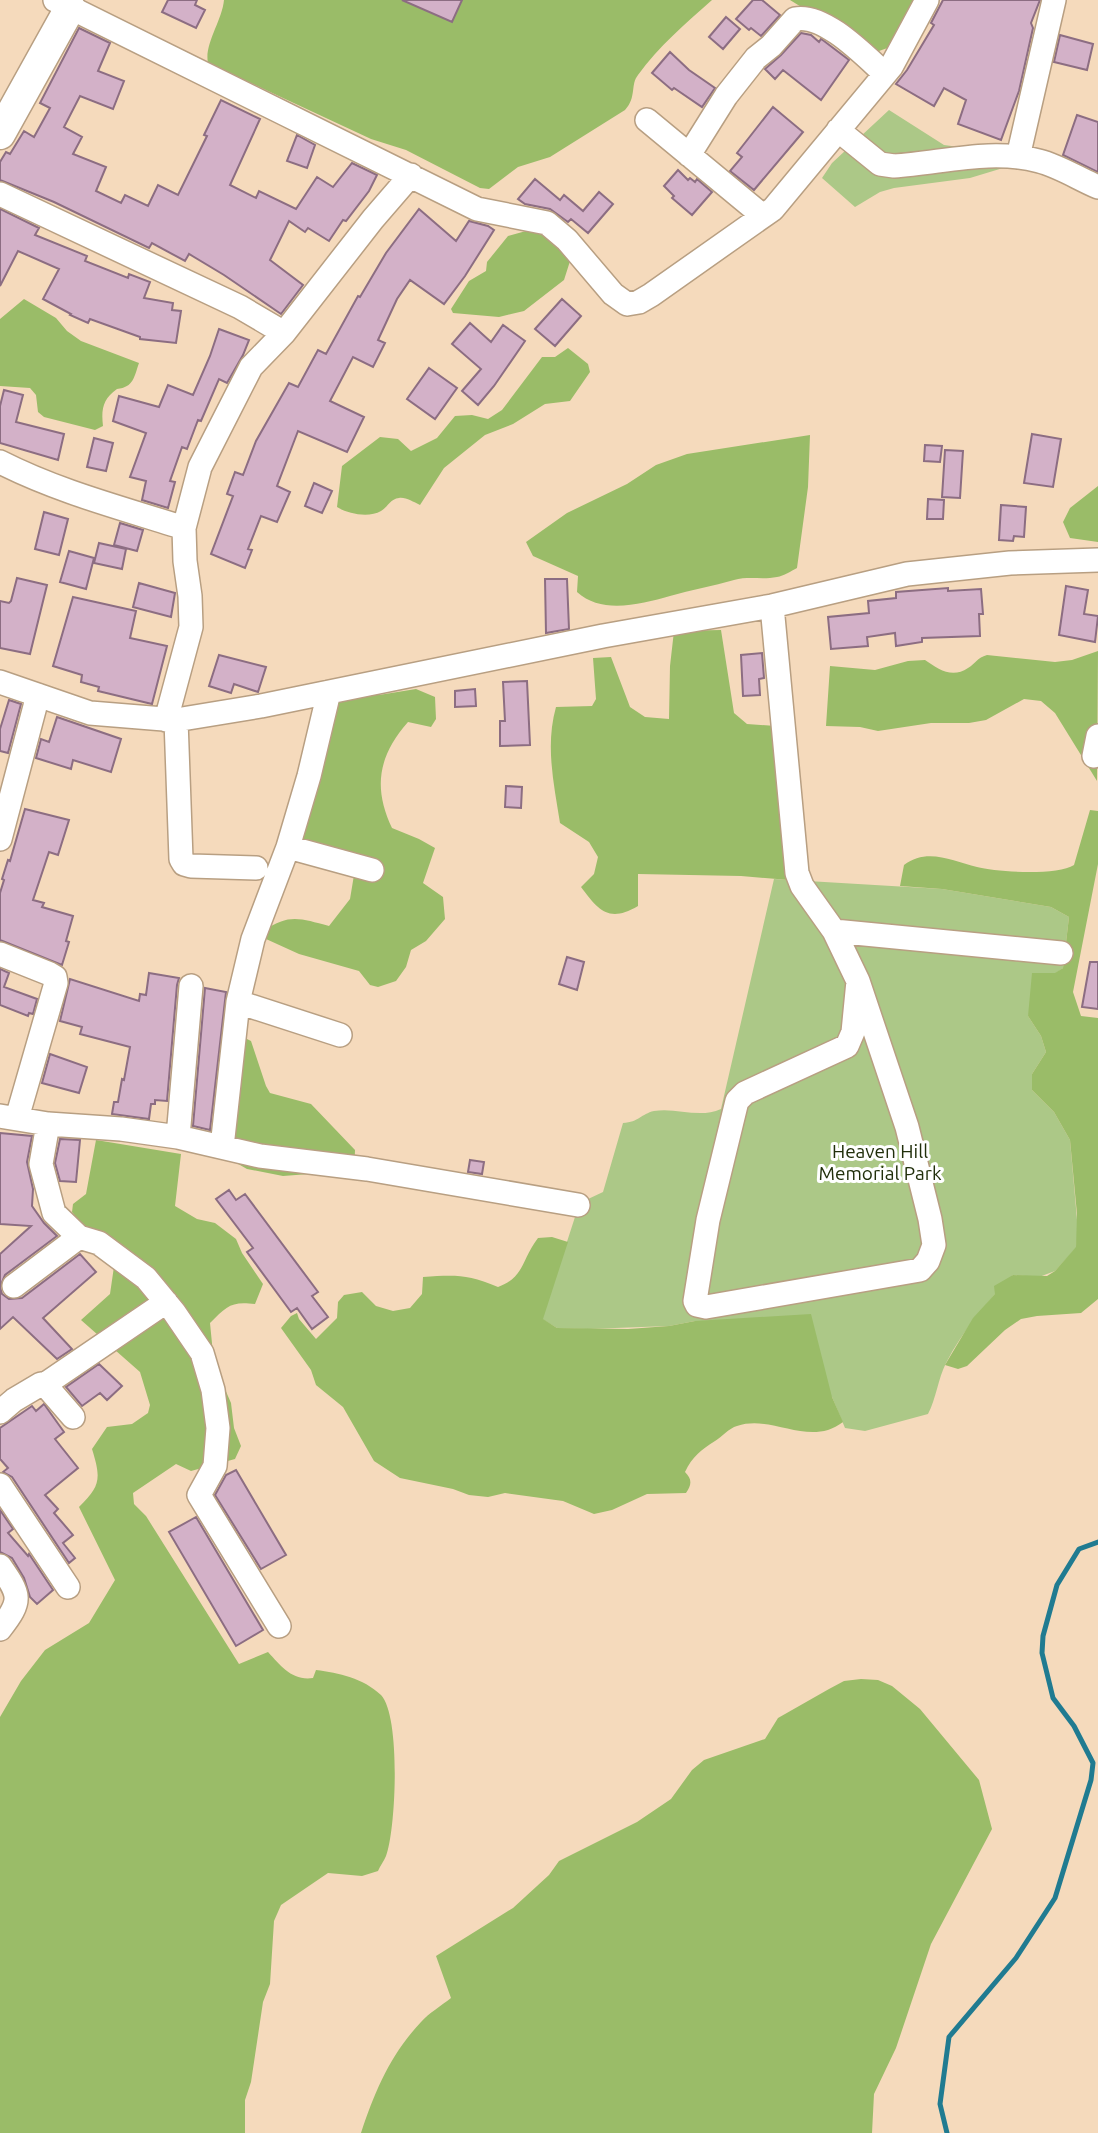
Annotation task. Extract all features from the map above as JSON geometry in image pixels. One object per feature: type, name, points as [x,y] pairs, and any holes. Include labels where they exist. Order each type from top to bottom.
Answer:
[{"type":"main road","points":[[0,134],[67,3]]},
{"type":"street","points":[[67,3],[477,209],[547,223],[567,240],[613,294],[627,304],[639,302],[651,295],[773,209],[885,74],[927,0]]},
{"type":"street","points":[[1018,157],[1054,0]]},
{"type":"street","points":[[689,155],[733,86],[756,58],[797,18],[813,19],[834,32],[885,74]]},
{"type":"street","points":[[647,120],[763,216]]},
{"type":"street","points":[[838,130],[880,164],[894,166],[983,156],[1018,157],[1041,161],[1098,187]]},
{"type":"street","points":[[256,868],[191,866],[184,864],[181,859],[171,720],[191,627],[184,528],[200,467],[251,367],[284,333],[411,175]]},
{"type":"street","points":[[0,194],[240,307],[284,333]]},
{"type":"street","points":[[0,462],[56,487],[184,528]]},
{"type":"street","points":[[0,682],[90,713],[171,720],[261,706],[589,639],[772,606],[907,574],[1010,563],[1098,560]]},
{"type":"street","points":[[772,606],[797,873],[802,886],[834,932],[858,981],[911,1140],[934,1245],[928,1261],[920,1270],[706,1307],[697,1305],[695,1301],[708,1220],[737,1101],[745,1094],[847,1046],[853,1032],[858,981]]},
{"type":"street","points":[[222,1147],[238,1002],[253,939],[288,847],[309,776],[329,692]]},
{"type":"street","points":[[0,839],[38,695]]},
{"type":"street","points":[[288,847],[372,870]]},
{"type":"street","points":[[834,932],[1061,953]]},
{"type":"street","points":[[0,954],[50,974],[56,983],[8,1117],[48,1124],[121,1129],[178,1137],[260,1156],[390,1172],[578,1205]]},
{"type":"street","points":[[178,1137],[191,986]]},
{"type":"street","points":[[238,1002],[341,1035]]},
{"type":"street","points":[[48,1124],[41,1164],[54,1213],[79,1237],[99,1243],[146,1278],[202,1353],[213,1390],[218,1428],[215,1466],[199,1496],[279,1626]]},
{"type":"street","points":[[14,1286],[79,1237]]},
{"type":"street","points":[[0,1412],[166,1302]]},
{"type":"street","points":[[44,1385],[73,1417]]},
{"type":"street","points":[[0,1485],[68,1587]]},
{"type":"street","points":[[0,1566],[13,1585],[18,1601],[13,1613],[0,1629]]},
{"type":"green space","points":[[224,0],[712,0],[646,65],[636,79],[631,100],[625,110],[550,157],[518,167],[489,189],[480,188],[406,150],[371,139],[208,63],[211,40]]},
{"type":"green space","points":[[790,0],[917,0],[893,46],[879,51],[871,50]]},
{"type":"green space","points":[[889,110],[944,145],[966,148],[1003,168],[970,178],[894,188],[880,192],[855,207],[822,178],[832,163]]},
{"type":"green space","points":[[526,231],[544,234],[571,258],[564,280],[524,311],[499,317],[453,313],[451,309],[469,281],[486,271],[487,262],[508,236]]},
{"type":"green space","points":[[24,299],[56,318],[67,331],[81,341],[139,363],[130,384],[117,389],[106,401],[102,414],[103,426],[95,430],[44,417],[38,412],[36,395],[30,388],[0,386],[0,319]]},
{"type":"green space","points":[[568,348],[588,364],[590,372],[570,401],[545,404],[513,424],[485,435],[444,468],[420,505],[399,498],[381,511],[365,515],[337,507],[342,466],[380,437],[398,439],[411,451],[437,438],[455,416],[472,415],[488,419],[502,410],[542,357],[555,357]]},
{"type":"green space","points":[[810,435],[808,487],[797,568],[782,576],[739,579],[647,602],[610,605],[587,599],[577,592],[578,576],[533,556],[526,542],[567,513],[627,484],[656,465],[687,454]]},
{"type":"green space","points":[[1098,486],[1098,542],[1070,538],[1063,522],[1070,508]]},
{"type":"green space","points":[[721,630],[734,713],[747,724],[776,726],[789,880],[638,874],[638,906],[619,914],[605,912],[581,887],[594,874],[598,857],[589,842],[560,823],[551,751],[556,707],[592,706],[596,699],[593,658],[611,657],[630,707],[645,717],[669,719],[674,631]]},
{"type":"green space","points":[[1098,651],[1097,781],[1055,713],[1041,701],[1024,699],[986,720],[969,723],[931,723],[878,731],[860,727],[826,726],[830,666],[875,670],[908,661],[925,660],[940,669],[956,673],[987,655],[1055,662],[1072,660]]},
{"type":"green space","points":[[416,689],[435,697],[436,719],[431,727],[408,722],[398,735],[385,760],[382,799],[392,828],[435,848],[423,883],[443,897],[445,919],[426,941],[411,950],[406,967],[396,981],[378,987],[370,985],[359,971],[299,954],[266,939],[264,931],[273,925],[295,919],[329,926],[350,899],[356,863],[300,840],[338,693],[379,695]]},
{"type":"green space","points":[[1090,810],[1098,811],[1098,864],[1073,992],[1081,1016],[1098,1018],[1098,1299],[1081,1313],[1021,1319],[1005,1330],[967,1366],[958,1369],[945,1365],[973,1318],[995,1294],[994,1286],[1013,1275],[1047,1276],[1055,1271],[1076,1247],[1077,1214],[1070,1140],[1054,1112],[1032,1090],[1032,1074],[1046,1052],[1041,1036],[1028,1016],[1032,973],[1055,973],[1063,968],[1069,917],[1051,907],[942,889],[900,886],[904,865],[931,856],[998,870],[1041,872],[1066,868],[1074,865]]},
{"type":"green space","name":"Heaven Hill Memorial Park","points":[[774,879],[942,889],[1051,907],[1069,917],[1063,968],[1056,973],[1047,974],[1028,1016],[1041,1036],[1046,1052],[1032,1074],[1032,1090],[1054,1112],[1070,1140],[1078,1231],[1076,1248],[1055,1271],[1039,1277],[1013,1275],[994,1296],[953,1351],[943,1369],[928,1414],[865,1431],[845,1428],[832,1397],[695,1321],[669,1326],[588,1329],[557,1328],[542,1319],[575,1217],[586,1200],[603,1192],[623,1123],[654,1111],[704,1113],[721,1109]]},
{"type":"green space","points":[[245,1038],[251,1041],[270,1093],[311,1104],[355,1150],[354,1174],[344,1177],[309,1174],[283,1176],[247,1169],[226,1157]]},
{"type":"green space","points":[[96,1140],[181,1154],[175,1206],[197,1219],[215,1223],[236,1239],[263,1284],[255,1304],[240,1303],[230,1306],[210,1323],[214,1364],[231,1403],[234,1428],[241,1446],[235,1459],[191,1471],[176,1464],[133,1493],[134,1504],[146,1516],[239,1664],[268,1652],[288,1671],[299,1677],[313,1678],[316,1670],[359,1680],[381,1695],[392,1725],[395,1774],[392,1823],[386,1856],[378,1871],[362,1876],[328,1873],[281,1905],[274,1921],[270,1984],[263,2002],[251,2082],[245,2100],[245,2133],[0,2133],[0,1717],[21,1681],[45,1650],[89,1623],[115,1580],[79,1507],[95,1487],[98,1475],[92,1449],[107,1427],[132,1424],[148,1413],[150,1405],[140,1372],[81,1320],[110,1294],[117,1246],[83,1226],[72,1212],[73,1204],[86,1194]]},
{"type":"green space","points":[[552,1237],[568,1242],[543,1319],[557,1328],[628,1329],[695,1321],[811,1314],[832,1397],[843,1422],[817,1432],[750,1423],[734,1427],[701,1451],[691,1462],[685,1472],[690,1482],[686,1493],[647,1494],[612,1510],[594,1514],[563,1501],[505,1493],[488,1497],[469,1495],[400,1478],[374,1461],[343,1407],[316,1385],[311,1370],[281,1328],[297,1313],[316,1339],[337,1318],[338,1302],[344,1295],[362,1292],[376,1306],[393,1311],[410,1308],[422,1294],[423,1277],[461,1276],[498,1287],[518,1273],[538,1238]]},
{"type":"green space","points":[[878,1680],[892,1686],[920,1709],[979,1780],[992,1829],[931,1944],[896,2048],[874,2094],[872,2133],[361,2133],[378,2088],[401,2047],[424,2019],[451,1998],[436,1956],[513,1908],[549,1875],[559,1861],[637,1822],[671,1799],[692,1770],[704,1760],[765,1739],[778,1718],[844,1681]]},
{"type":"building","points":[[168,0],[197,0],[195,5],[205,10],[196,28],[162,12]]},
{"type":"building","points":[[402,0],[462,0],[452,22]]},
{"type":"building","points":[[753,0],[762,0],[780,15],[761,36],[736,19]]},
{"type":"building","points":[[943,0],[1040,0],[1031,23],[1033,28],[1019,91],[1001,140],[958,124],[966,100],[944,88],[934,106],[896,84],[934,25],[931,23]]},
{"type":"building","points":[[726,17],[740,29],[723,49],[709,37]]},
{"type":"building","points":[[79,28],[110,43],[98,71],[124,81],[113,109],[80,96],[64,127],[82,137],[73,154],[106,167],[96,191],[121,203],[125,195],[148,206],[158,185],[178,195],[221,100],[260,119],[230,185],[256,198],[259,191],[296,209],[317,177],[333,187],[352,163],[377,175],[369,191],[346,221],[343,220],[329,241],[308,228],[305,232],[289,221],[270,260],[303,285],[281,314],[189,254],[185,261],[152,243],[149,248],[54,202],[0,180],[0,162],[6,152],[10,154],[24,131],[34,137],[50,108],[40,103]]},
{"type":"building","points":[[801,33],[811,35],[819,42],[821,39],[849,60],[821,100],[783,70],[775,79],[765,69]]},
{"type":"building","points":[[1060,35],[1093,44],[1087,70],[1054,62]]},
{"type":"building","points":[[670,52],[689,70],[715,88],[702,107],[674,88],[672,90],[652,73]]},
{"type":"building","points":[[773,107],[803,132],[754,190],[730,171],[742,157],[737,153]]},
{"type":"building","points":[[1077,115],[1098,122],[1098,172],[1063,155]]},
{"type":"building","points":[[297,135],[315,145],[307,168],[287,161]]},
{"type":"building","points":[[678,170],[688,180],[690,178],[695,182],[697,179],[712,192],[692,215],[672,198],[674,196],[664,186]]},
{"type":"building","points":[[535,179],[560,200],[564,195],[583,211],[599,192],[613,204],[588,233],[571,219],[568,222],[550,209],[525,204],[518,199]]},
{"type":"building","points":[[0,209],[39,228],[35,235],[87,256],[85,261],[128,278],[129,274],[150,282],[144,298],[173,303],[172,310],[181,311],[176,343],[140,339],[90,319],[88,323],[70,315],[43,299],[59,269],[18,251],[0,286]]},
{"type":"building","points":[[419,209],[456,241],[469,221],[494,230],[444,304],[410,280],[397,299],[378,340],[385,343],[373,367],[353,357],[330,401],[364,417],[347,452],[298,431],[277,486],[290,492],[277,522],[261,516],[248,549],[252,550],[245,568],[211,554],[233,496],[227,494],[235,472],[243,475],[256,441],[289,383],[298,387],[318,350],[326,354],[358,296],[360,297],[386,253]]},
{"type":"building","points":[[562,299],[581,316],[555,346],[535,329]]},
{"type":"building","points":[[470,323],[491,342],[503,325],[525,341],[478,405],[462,391],[481,369],[452,344]]},
{"type":"building","points":[[219,329],[249,340],[243,355],[227,383],[219,379],[187,449],[182,447],[170,481],[175,482],[168,508],[142,500],[146,481],[130,477],[146,433],[113,421],[119,396],[159,407],[168,385],[193,395]]},
{"type":"building","points":[[429,368],[457,388],[435,419],[407,399]]},
{"type":"building","points":[[4,390],[23,395],[16,422],[64,434],[58,460],[0,443],[0,406]]},
{"type":"building","points":[[1032,434],[1061,439],[1053,487],[1024,483]]},
{"type":"building","points":[[94,438],[113,443],[106,471],[87,467]]},
{"type":"building","points":[[925,445],[942,446],[940,462],[924,461]]},
{"type":"building","points":[[945,450],[963,451],[960,498],[942,497]]},
{"type":"building","points":[[314,483],[332,491],[322,513],[305,506]]},
{"type":"building","points":[[928,499],[944,500],[943,519],[927,519]]},
{"type":"building","points":[[1001,505],[1026,507],[1024,537],[1014,536],[1013,541],[999,540]]},
{"type":"building","points":[[44,512],[68,519],[59,555],[35,549]]},
{"type":"building","points":[[120,523],[143,530],[137,551],[114,545]]},
{"type":"building","points":[[99,543],[126,549],[122,569],[94,563]]},
{"type":"building","points":[[69,551],[94,558],[86,589],[60,582]]},
{"type":"building","points":[[17,578],[47,585],[30,654],[0,648],[0,601],[11,601]]},
{"type":"building","points":[[545,579],[567,579],[569,629],[546,633]]},
{"type":"building","points":[[139,583],[175,593],[171,617],[133,607]]},
{"type":"building","points":[[1066,586],[1088,590],[1084,614],[1098,616],[1095,642],[1059,635]]},
{"type":"building","points":[[948,588],[948,591],[981,589],[983,614],[979,614],[980,636],[922,638],[922,642],[896,646],[895,633],[867,637],[868,646],[831,649],[828,617],[869,613],[868,601],[896,598],[896,592]]},
{"type":"building","points":[[73,597],[136,611],[130,638],[167,646],[152,704],[98,691],[99,687],[81,682],[82,675],[53,666]]},
{"type":"building","points":[[762,653],[764,678],[759,679],[760,695],[743,696],[741,655]]},
{"type":"building","points":[[219,655],[266,667],[258,692],[234,684],[231,693],[209,686]]},
{"type":"building","points":[[527,681],[530,745],[500,746],[500,721],[505,721],[503,682]]},
{"type":"building","points":[[475,689],[476,706],[455,707],[455,691]]},
{"type":"building","points":[[9,700],[21,704],[8,753],[0,751],[0,729]]},
{"type":"building","points":[[57,717],[121,739],[111,772],[73,760],[71,769],[36,758],[41,739],[49,742]]},
{"type":"building","points":[[506,786],[522,787],[521,808],[505,807]]},
{"type":"building","points":[[25,809],[69,820],[58,855],[49,852],[33,900],[44,903],[42,907],[73,916],[62,965],[0,940],[2,879]]},
{"type":"building","points":[[567,957],[584,962],[577,990],[559,984]]},
{"type":"building","points":[[1090,962],[1098,962],[1098,1009],[1082,1007]]},
{"type":"building","points":[[0,969],[9,973],[4,987],[37,999],[33,1014],[29,1013],[28,1016],[0,1005]]},
{"type":"building","points":[[149,973],[179,978],[167,1101],[155,1100],[155,1104],[151,1104],[149,1119],[112,1114],[114,1102],[118,1102],[122,1079],[124,1080],[130,1047],[80,1034],[82,1027],[60,1021],[70,979],[139,1001],[140,994],[146,995]]},
{"type":"building","points":[[205,988],[226,992],[210,1130],[193,1126]]},
{"type":"building","points":[[50,1054],[87,1067],[79,1093],[42,1083]]},
{"type":"building","points":[[0,1133],[32,1136],[27,1162],[33,1189],[32,1206],[57,1236],[5,1275],[0,1287],[0,1254],[31,1226],[0,1224]]},
{"type":"building","points":[[60,1139],[80,1140],[76,1182],[60,1181],[55,1163]]},
{"type":"building","points":[[470,1160],[484,1162],[482,1174],[468,1172]]},
{"type":"building","points":[[229,1190],[236,1200],[245,1194],[318,1292],[312,1296],[328,1317],[312,1329],[297,1308],[291,1312],[247,1252],[253,1248],[216,1199]]},
{"type":"building","points":[[80,1254],[96,1272],[43,1318],[72,1349],[57,1359],[13,1317],[0,1329],[0,1287],[2,1294],[9,1299],[22,1298]]},
{"type":"building","points":[[99,1364],[122,1386],[107,1400],[100,1393],[82,1406],[66,1387]]},
{"type":"building","points":[[44,1404],[64,1432],[55,1439],[78,1468],[45,1495],[58,1509],[54,1513],[73,1535],[63,1543],[75,1558],[69,1563],[12,1477],[3,1472],[8,1468],[0,1459],[0,1428],[32,1406],[36,1411]]},
{"type":"building","points":[[236,1470],[286,1555],[261,1569],[215,1495],[226,1475]]},
{"type":"building","points":[[0,1510],[13,1529],[8,1533],[28,1556],[29,1554],[53,1590],[37,1604],[30,1597],[24,1578],[12,1558],[0,1552]]},
{"type":"building","points":[[196,1517],[263,1630],[236,1646],[169,1532]]},
{"type":"waterway","points":[[947,2133],[940,2104],[949,2037],[1016,1958],[1055,1898],[1091,1780],[1093,1763],[1074,1726],[1053,1698],[1042,1653],[1043,1636],[1057,1585],[1079,1549],[1098,1542]]}]
